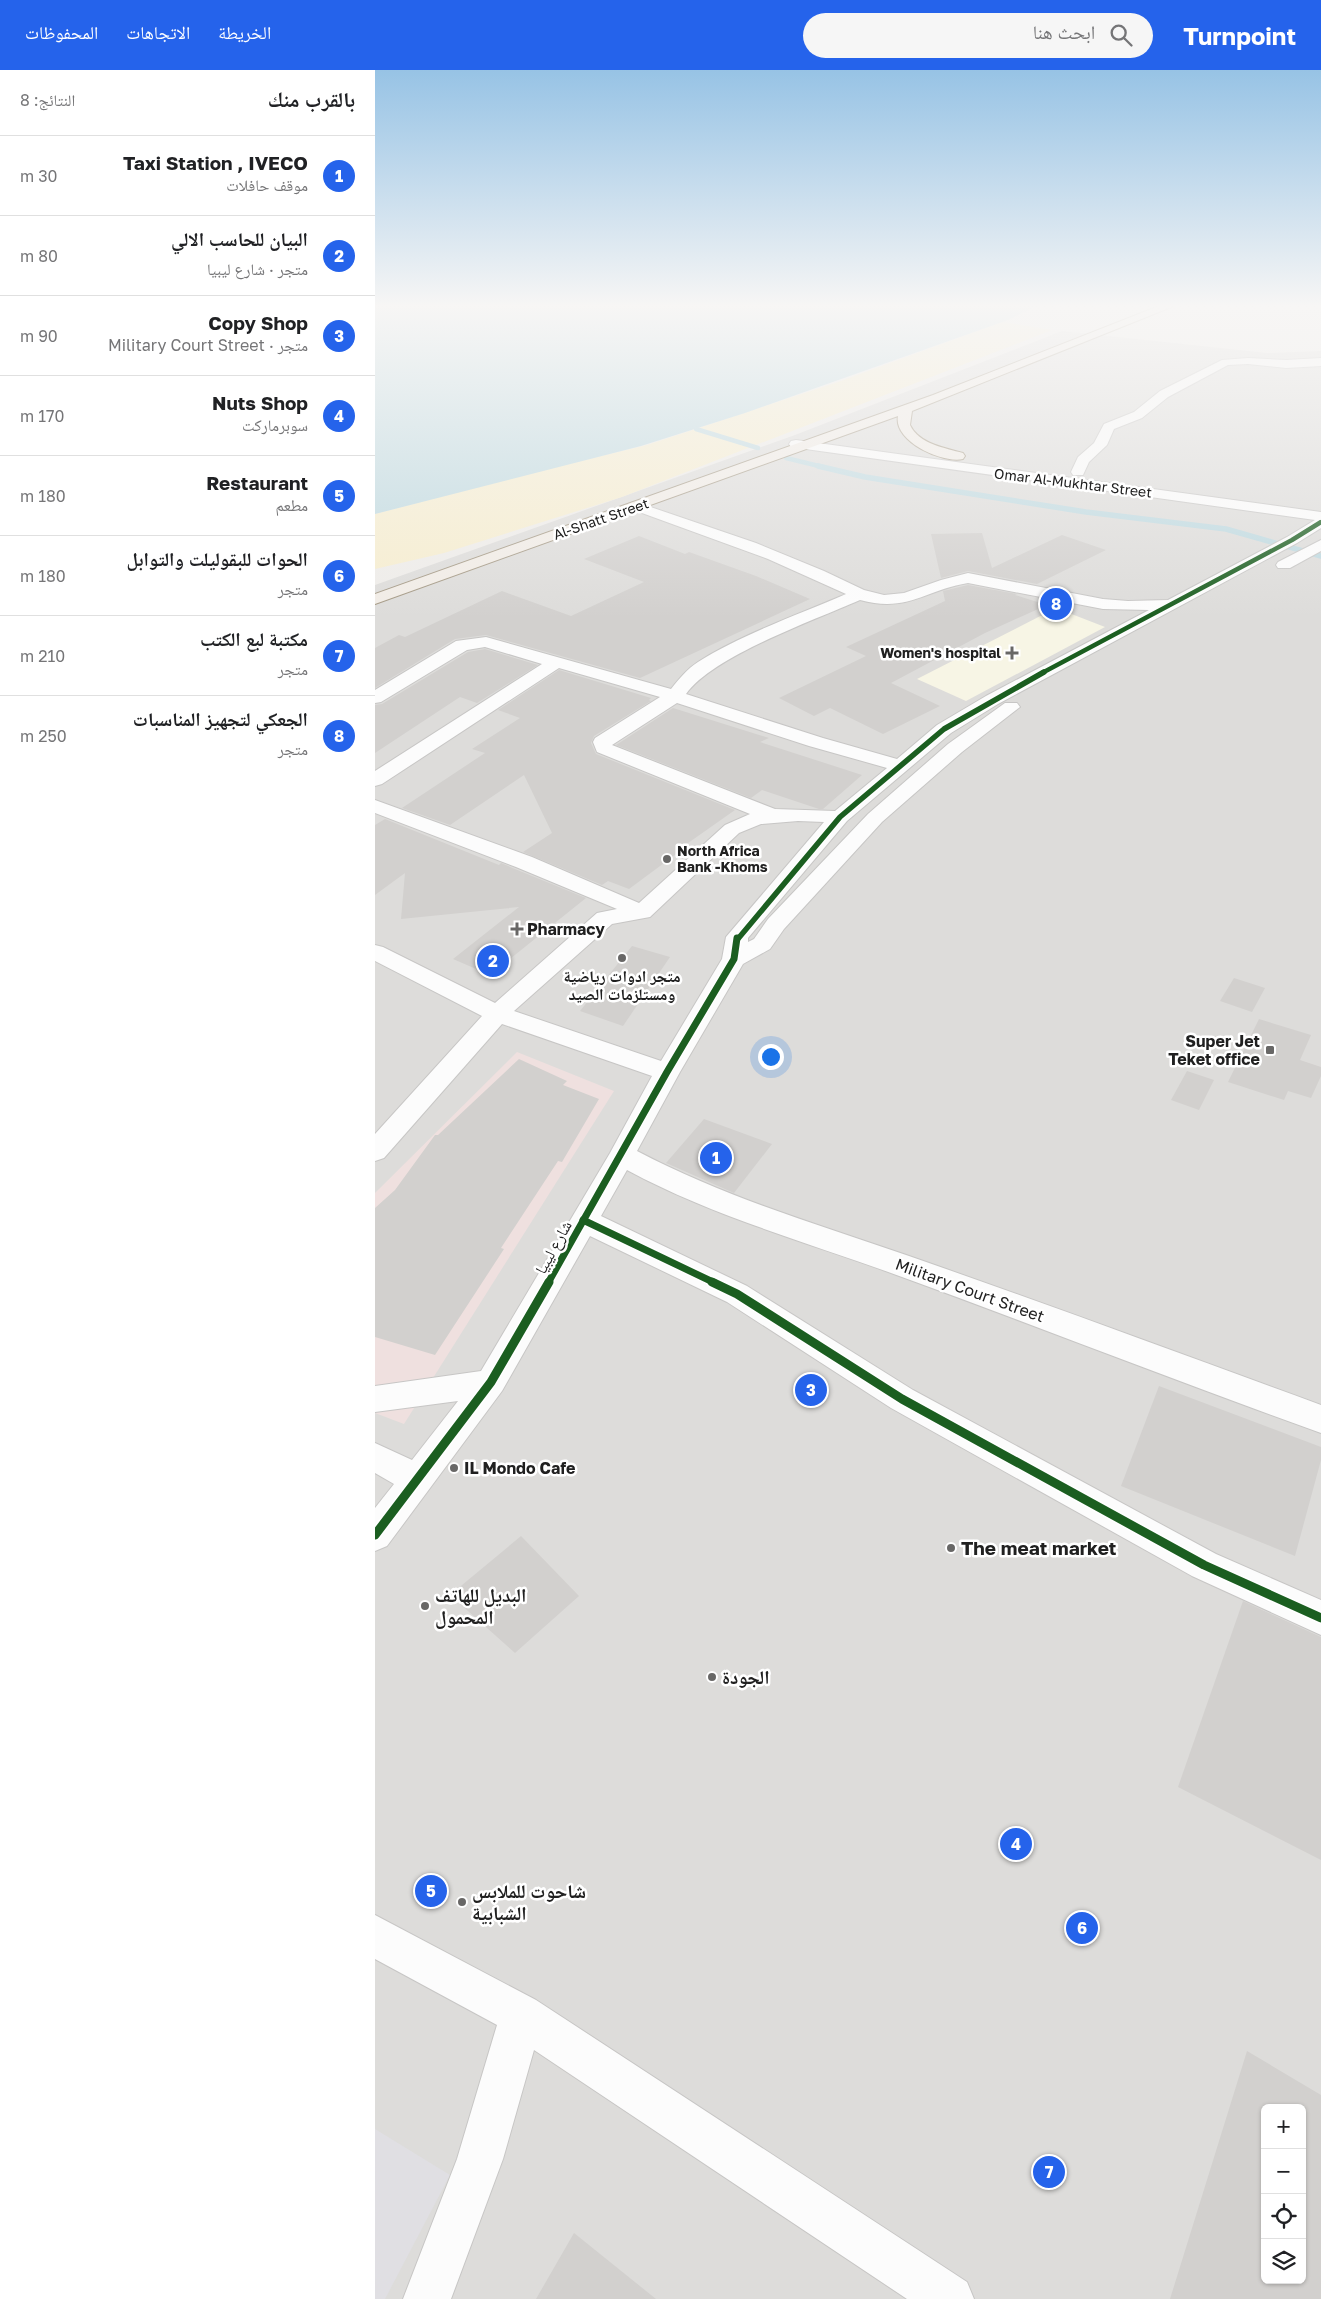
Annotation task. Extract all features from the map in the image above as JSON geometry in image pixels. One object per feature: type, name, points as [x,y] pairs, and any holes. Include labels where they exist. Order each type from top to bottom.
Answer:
[{"type":"main road","points":[[645,505],[888,410]]},
{"type":"main road","points":[[806,443],[906,410]]},
{"type":"main road","points":[[906,410],[903,423],[910,435],[930,447],[958,456]]},
{"type":"main road","name":"Al-Shatt Street","points":[[375,599],[645,505]]},
{"type":"main road","name":"Al-Shatt Street","points":[[375,613],[645,505]]},
{"type":"street","points":[[1078,472],[1083,460],[1100,444],[1109,427],[1138,415],[1144,410]]},
{"type":"street","name":"Omar Al-Mukhtar Street","points":[[806,443],[958,456],[1321,504]]},
{"type":"street","name":"Omar Al-Mukhtar Street","points":[[806,443],[1321,516]]},
{"type":"street","points":[[645,505],[809,570],[871,599],[904,599],[919,596],[958,580],[976,578],[1103,604],[1128,606],[1171,604]]},
{"type":"street","name":"شارع ليبيا","points":[[375,1535],[491,1382],[622,1155],[736,948],[840,817],[899,765],[966,714],[1292,540],[1321,522]]},
{"type":"street","points":[[736,948],[762,944],[776,924],[875,818],[924,774],[995,717],[1059,680],[1319,546]]},
{"type":"street","points":[[769,814],[608,750],[602,745],[602,742],[675,696],[686,681],[711,662],[753,641],[859,594]]},
{"type":"street","points":[[375,698],[462,645],[486,642],[675,696],[816,742],[899,765]]},
{"type":"street","points":[[375,780],[555,663]]},
{"type":"street","points":[[375,806],[524,862],[642,912]]},
{"type":"street","points":[[375,1150],[497,1014],[605,918],[642,912],[742,822],[769,814],[840,817]]},
{"type":"street","points":[[375,952],[497,1014],[667,1072]]},
{"type":"street","name":"Military Court Street","points":[[622,1155],[659,1177],[725,1202],[1064,1323],[1321,1419]]},
{"type":"street","points":[[583,1220],[737,1294],[902,1399],[1204,1565],[1321,1618]]},
{"type":"street","points":[[375,1399],[449,1390],[491,1382]]},
{"type":"street","points":[[375,1457],[418,1480]]},
{"type":"street","points":[[375,1936],[521,2015],[950,2299]]},
{"type":"street","points":[[427,2299],[489,2134],[507,2075],[521,2015]]},
{"type":"shaded area","points":[[859,410],[1321,410],[1321,2299],[375,2299],[375,585],[795,435]]},
{"type":"shaded area","name":"Women's hospital","points":[[1056,608],[1105,627],[966,701],[917,679]]},
{"type":"shaded area","points":[[517,1052],[614,1091],[404,1424],[375,1413],[375,1193]]},
{"type":"shaded area","points":[[375,2129],[450,2175],[385,2299],[375,2299]]},
{"type":"sand","points":[[753,410],[846,410],[622,497],[444,553],[375,569],[375,514],[647,445]]},
{"type":"water","points":[[375,410],[753,410],[641,446],[375,514]]},
{"type":"building","points":[[982,533],[992,568],[1062,535],[1106,550],[1037,584],[968,571],[941,578],[931,534]]},
{"type":"building","points":[[639,536],[685,554],[689,552],[756,576],[810,599],[640,678],[486,635],[455,639],[375,688],[375,648],[399,635],[405,637],[502,591],[571,616],[644,582],[584,559]]},
{"type":"building","points":[[968,585],[1017,594],[1015,595],[1047,605],[985,633],[891,683],[940,706],[883,734],[830,708],[814,716],[779,698],[866,656],[846,647],[945,601],[943,591]]},
{"type":"building","points":[[485,649],[538,665],[477,703],[460,697],[375,753],[375,705],[382,704],[468,652]]},
{"type":"building","points":[[559,670],[651,698],[649,700],[651,701],[594,736],[591,743],[596,754],[735,810],[681,848],[683,849],[629,889],[608,881],[602,885],[523,852],[552,833],[524,775],[450,825],[402,808],[485,753],[472,749],[520,718],[498,710]]},
{"type":"building","points":[[673,708],[769,738],[760,742],[862,775],[823,809],[819,809],[762,790],[751,798],[616,745]]},
{"type":"building","points":[[385,819],[586,898],[490,975],[453,959],[519,907],[401,919],[405,873],[375,895],[375,825]]},
{"type":"building","points":[[632,946],[670,957],[623,1026],[580,1011]]},
{"type":"building","points":[[1234,978],[1265,988],[1252,1012],[1220,1001]]},
{"type":"building","points":[[1259,1019],[1311,1035],[1300,1060],[1321,1067],[1321,1076],[1311,1098],[1288,1091],[1284,1100],[1228,1082]]},
{"type":"building","points":[[519,1059],[567,1081],[563,1085],[599,1099],[562,1162],[558,1161],[501,1248],[504,1249],[435,1355],[375,1337],[375,1208],[395,1190],[435,1135],[438,1135]]},
{"type":"building","points":[[1187,1071],[1214,1080],[1199,1110],[1171,1100]]},
{"type":"building","points":[[704,1119],[772,1144],[734,1193],[666,1163]]},
{"type":"building","points":[[1159,1386],[1321,1447],[1321,1460],[1295,1556],[1121,1486]]},
{"type":"building","points":[[521,1536],[579,1596],[515,1653],[450,1595]]},
{"type":"building","points":[[1243,1601],[1321,1637],[1321,1860],[1178,1787]]},
{"type":"building","points":[[1247,2051],[1321,2095],[1321,2299],[1170,2299]]},
{"type":"building","points":[[574,2233],[656,2299],[536,2299]]},
{"type":"waterway","points":[[696,429],[758,448]]},
{"type":"waterway","points":[[786,458],[823,467]]},
{"type":"waterway","points":[[818,466],[865,477],[1086,512],[1226,529],[1321,556]]},
{"type":"cycle path","points":[[375,1535],[491,1382],[622,1155],[667,1072],[734,959],[737,937],[840,817],[944,729],[992,700],[1292,540],[1321,522]]},
{"type":"cycle path","points":[[583,1220],[737,1294],[902,1399],[1204,1565],[1321,1618]]},
{"type":"place","name":"الجعكي لتجهيز المناسبات","points":[[1056,604]]},
{"type":"place","name":"Women's hospital","points":[[1012,653]]},
{"type":"place","name":"North Africa Bank -Khoms","points":[[667,859]]},
{"type":"place","name":"Pharmacy","points":[[517,929]]},
{"type":"place","name":"متجر ادوات رياضية ومستلزمات الصيد","points":[[622,958]]},
{"type":"place","name":"البيان للحاسب الالي","points":[[493,961]]},
{"type":"place","name":"Super Jet Teket office","points":[[1270,1050]]},
{"type":"place","name":"Taxi Station , IVECO","points":[[716,1158]]},
{"type":"place","name":"Copy Shop","points":[[811,1390]]},
{"type":"place","name":"IL Mondo Cafe","points":[[454,1468]]},
{"type":"place","name":"The meat market","points":[[951,1548]]},
{"type":"place","name":"البديل للهاتف المحمول","points":[[425,1606]]},
{"type":"place","name":"الجودة","points":[[712,1677]]},
{"type":"place","name":"Nuts Shop","points":[[1016,1844]]},
{"type":"place","name":"Restaurant","points":[[431,1891]]},
{"type":"place","name":"شاحوت للملابس الشبابية","points":[[462,1902]]},
{"type":"place","name":"الحوات للبقوليلت والتوابل","points":[[1082,1928]]},
{"type":"place","name":"مكتبة لبع الكتب","points":[[1049,2172]]}]
